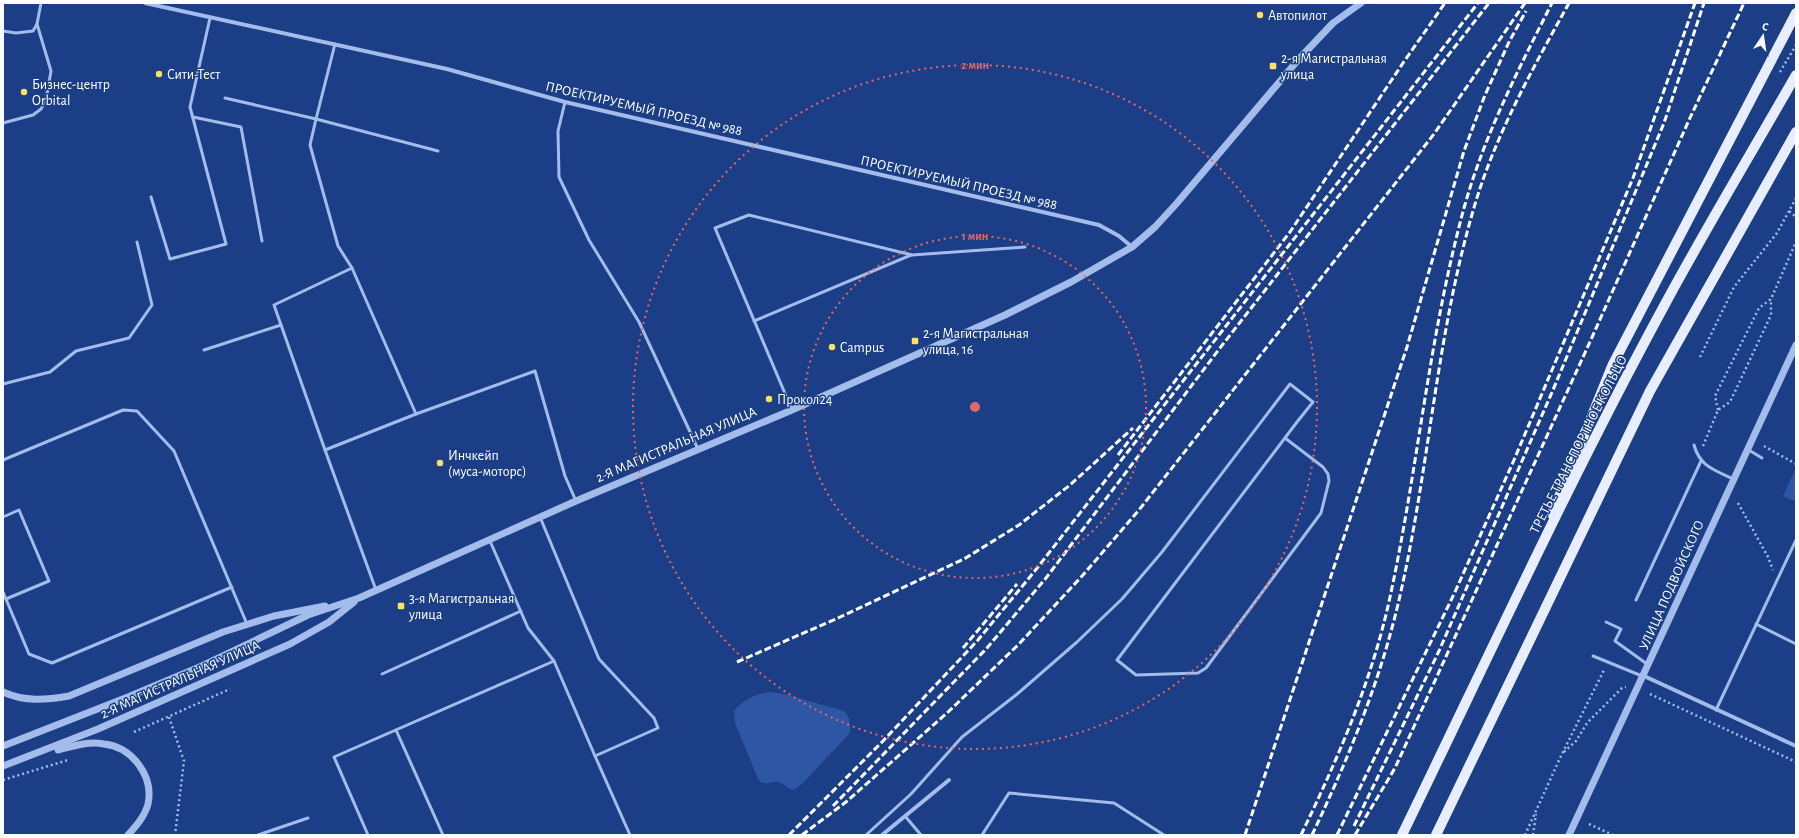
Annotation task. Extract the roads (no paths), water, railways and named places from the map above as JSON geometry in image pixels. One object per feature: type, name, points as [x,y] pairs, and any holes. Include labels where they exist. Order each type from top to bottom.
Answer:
[{"type":"main road","points":[[1528,575],[1613,364],[1796,13]]},
{"type":"main road","name":"ТРЕТЬЕ ТРАНСПОРТНОЕ КОЛЬЦО","points":[[1402,835],[1528,575],[1661,312],[1796,75]]},
{"type":"main road","points":[[1436,835],[1650,391],[1677,340],[1796,132]]},
{"type":"street","name":"ПРОЕКТИРУЕМЫЙ ПРОЕЗД № 988","points":[[146,3],[447,69],[565,102],[1099,225],[1119,236],[1132,247]]},
{"type":"street","name":"2-Я МАГИСТРАЛЬНАЯ УЛИЦА","points":[[3,746],[202,666],[308,615],[356,599],[576,501],[792,410],[1006,315],[1071,282],[1132,247],[1155,227],[1298,60],[1328,29],[1361,3]]},
{"type":"street","name":"УЛИЦА ПОДВОЙСКОГО","points":[[1569,835],[1644,676],[1733,479],[1796,345]]},
{"type":"street","name":"2-Я МАГИСТРАЛЬНАЯ УЛИЦА","points":[[64,746],[98,729],[290,644],[329,622],[356,599]]},
{"type":"street","points":[[3,692],[32,700],[47,700],[69,696],[223,632],[274,616],[356,599]]},
{"type":"street","points":[[1644,676],[1796,746]]},
{"type":"street","points":[[3,766],[64,746],[91,743],[118,747],[130,754],[139,764],[146,778],[148,792],[148,804],[143,816],[128,835]]},
{"type":"street","points":[[882,835],[949,780]]},
{"type":"lane","points":[[3,31],[24,33],[33,31],[37,24],[42,3]]},
{"type":"lane","points":[[151,197],[170,259],[226,244],[190,107],[210,18]]},
{"type":"lane","points":[[3,123],[33,115],[41,109],[46,100],[51,70],[37,24]]},
{"type":"lane","points":[[335,44],[310,145],[338,246],[352,268],[416,414]]},
{"type":"lane","points":[[225,98],[316,119],[438,151]]},
{"type":"lane","points":[[565,102],[558,131],[559,178],[588,240],[639,322],[698,450]]},
{"type":"lane","points":[[193,117],[241,127],[262,241]]},
{"type":"lane","points":[[792,410],[715,228],[749,215],[912,255],[1025,247]]},
{"type":"lane","points":[[3,384],[50,372],[76,351],[129,338],[152,305],[138,242]]},
{"type":"lane","points":[[754,321],[912,255]]},
{"type":"lane","points":[[352,268],[274,304],[376,590]]},
{"type":"lane","points":[[204,350],[281,325]]},
{"type":"lane","points":[[325,450],[416,414],[535,371],[565,476],[576,501]]},
{"type":"lane","points":[[866,835],[911,794],[962,737],[1021,690],[1077,642],[1122,599],[1162,552],[1290,384],[1313,402],[1285,438],[1117,660],[1136,675],[1198,673],[1206,668],[1321,513],[1329,481],[1328,474],[1323,467],[1285,438]]},
{"type":"lane","points":[[3,460],[122,410],[137,411],[174,451],[247,624]]},
{"type":"lane","points":[[1694,445],[1698,457],[1705,465],[1733,479]]},
{"type":"lane","points":[[1747,449],[1762,458]]},
{"type":"lane","points":[[1636,600],[1701,461]]},
{"type":"lane","points":[[3,517],[19,510],[49,581],[6,599]]},
{"type":"lane","points":[[540,517],[599,659],[654,718],[658,728],[595,756]]},
{"type":"lane","points":[[489,539],[528,628],[554,660],[630,835]]},
{"type":"lane","points":[[1716,710],[1796,540]]},
{"type":"lane","points":[[3,592],[29,654],[52,663],[232,587]]},
{"type":"lane","points":[[382,674],[521,611]]},
{"type":"lane","points":[[1606,622],[1621,629],[1615,641],[1649,665]]},
{"type":"lane","points":[[1756,624],[1796,644]]},
{"type":"lane","points":[[1593,656],[1644,676]]},
{"type":"lane","points":[[368,835],[334,757],[554,660]]},
{"type":"lane","points":[[396,730],[443,835]]},
{"type":"lane","points":[[982,835],[1009,793],[1114,803],[1164,835]]},
{"type":"lane","points":[[906,816],[922,835]]},
{"type":"lane","points":[[258,835],[308,818]]},
{"type":"railway","points":[[1118,455],[1290,232],[1445,3]]},
{"type":"railway","points":[[789,835],[883,741],[978,640],[1034,572],[1478,3]]},
{"type":"railway","points":[[833,806],[987,648],[1046,578],[1220,348],[1489,3]]},
{"type":"railway","points":[[802,835],[846,802],[947,713],[1019,644],[1083,575],[1139,510],[1434,134],[1525,3]]},
{"type":"railway","points":[[1301,835],[1353,719],[1383,628],[1400,548],[1442,305],[1452,256],[1472,181],[1481,155],[1514,78],[1552,3]]},
{"type":"railway","points":[[1312,835],[1362,720],[1382,661],[1399,600],[1418,503],[1450,307],[1460,259],[1473,211],[1503,130],[1515,104],[1569,3]]},
{"type":"railway","points":[[1337,835],[1455,592],[1514,460],[1633,178],[1695,3]]},
{"type":"railway","points":[[1354,826],[1439,651],[1553,390],[1664,123],[1704,3]]},
{"type":"railway","points":[[1355,835],[1395,768],[1589,344],[1689,120],[1744,3]]},
{"type":"railway","points":[[1245,835],[1407,347],[1464,151],[1485,95],[1509,42],[1526,11]]},
{"type":"railway","points":[[737,662],[838,618],[964,559],[1019,525],[1070,485],[1133,428]]},
{"type":"railway","points":[[963,648],[1017,584]]},
{"type":"place","name":"Автопилот","points":[[1260,15]]},
{"type":"place","name":"2-я Магистральная улица","points":[[1273,66]]},
{"type":"place","name":"Сити-Тест","points":[[159,74]]},
{"type":"place","name":"Бизнес-центр Orbital","points":[[24,92]]},
{"type":"place","name":"2-я Магистральная улица, 16","points":[[915,341]]},
{"type":"place","name":"Campus","points":[[832,347]]},
{"type":"place","name":"Прокол24","points":[[769,399]]},
{"type":"place","name":"Инчкейп (муса-моторс)","points":[[440,463]]},
{"type":"place","name":"3-я Магистральная улица","points":[[401,606]]}]
